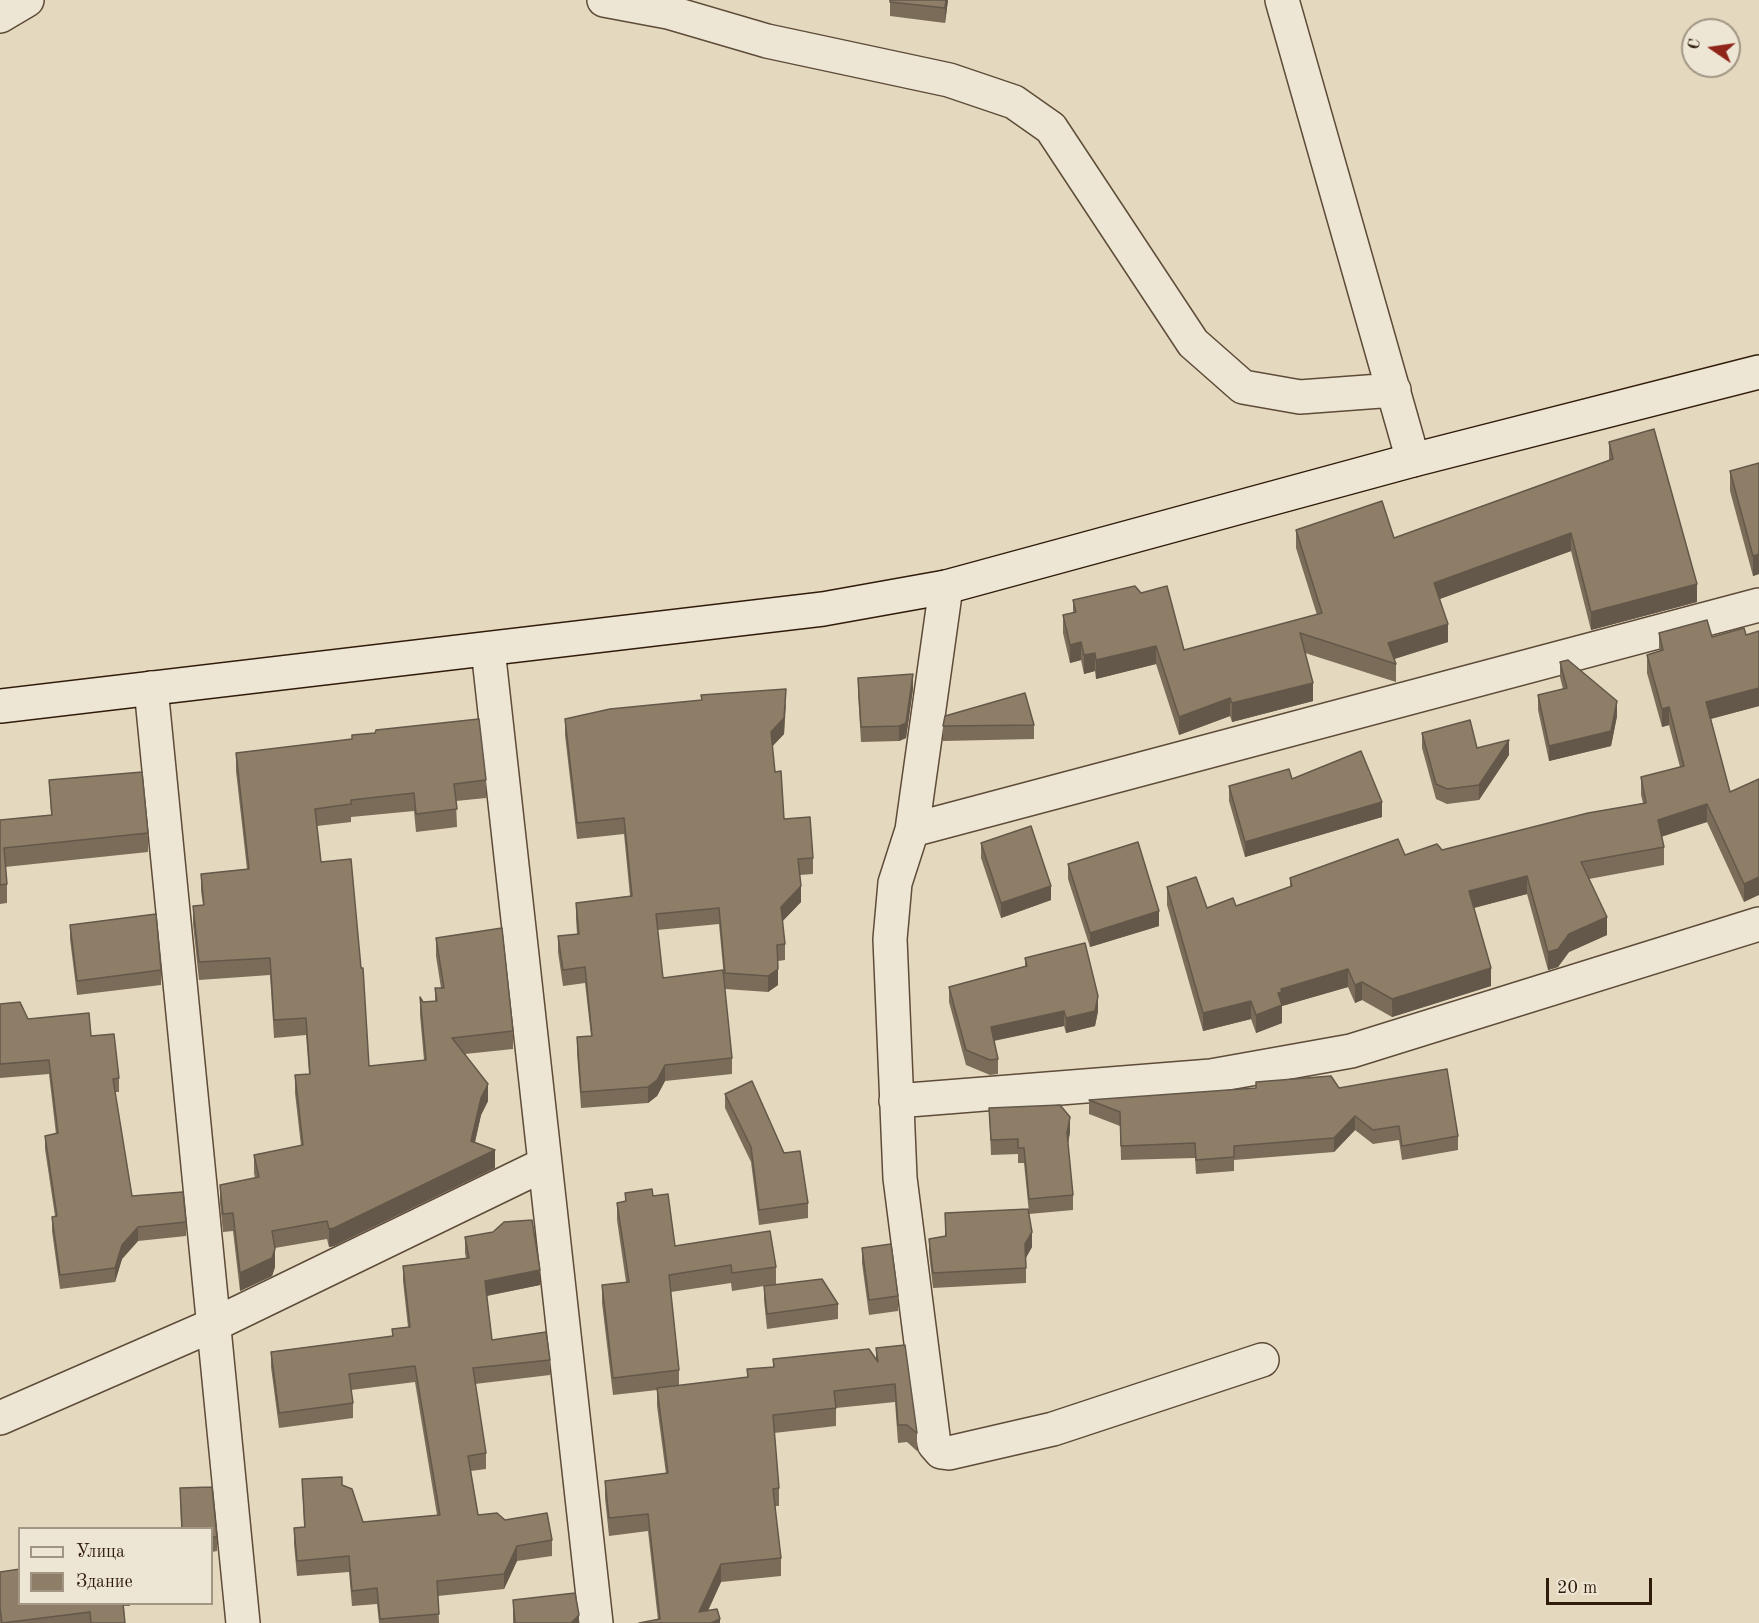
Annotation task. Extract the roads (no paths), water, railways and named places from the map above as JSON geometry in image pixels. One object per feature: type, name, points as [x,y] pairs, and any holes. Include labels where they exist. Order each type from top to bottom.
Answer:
[{"type":"street","points":[[0,16],[27,0]]},
{"type":"street","points":[[604,0],[668,12],[767,42],[949,80],[1014,102],[1051,128],[1193,343],[1243,387],[1300,398],[1394,390]]},
{"type":"street","points":[[1282,0],[1413,460]]},
{"type":"street","points":[[0,706],[823,609],[946,587],[1413,460],[1759,372]]},
{"type":"street","points":[[946,587],[912,830],[895,883],[890,939],[900,1178],[934,1444],[941,1452],[949,1454],[1053,1429],[1262,1360]]},
{"type":"street","points":[[912,830],[1759,605]]},
{"type":"street","points":[[488,648],[596,1623]]},
{"type":"street","points":[[151,688],[243,1623]]},
{"type":"street","points":[[896,1101],[1211,1076],[1351,1051],[1759,924]]},
{"type":"street","points":[[0,1418],[213,1325],[545,1164]]}]
